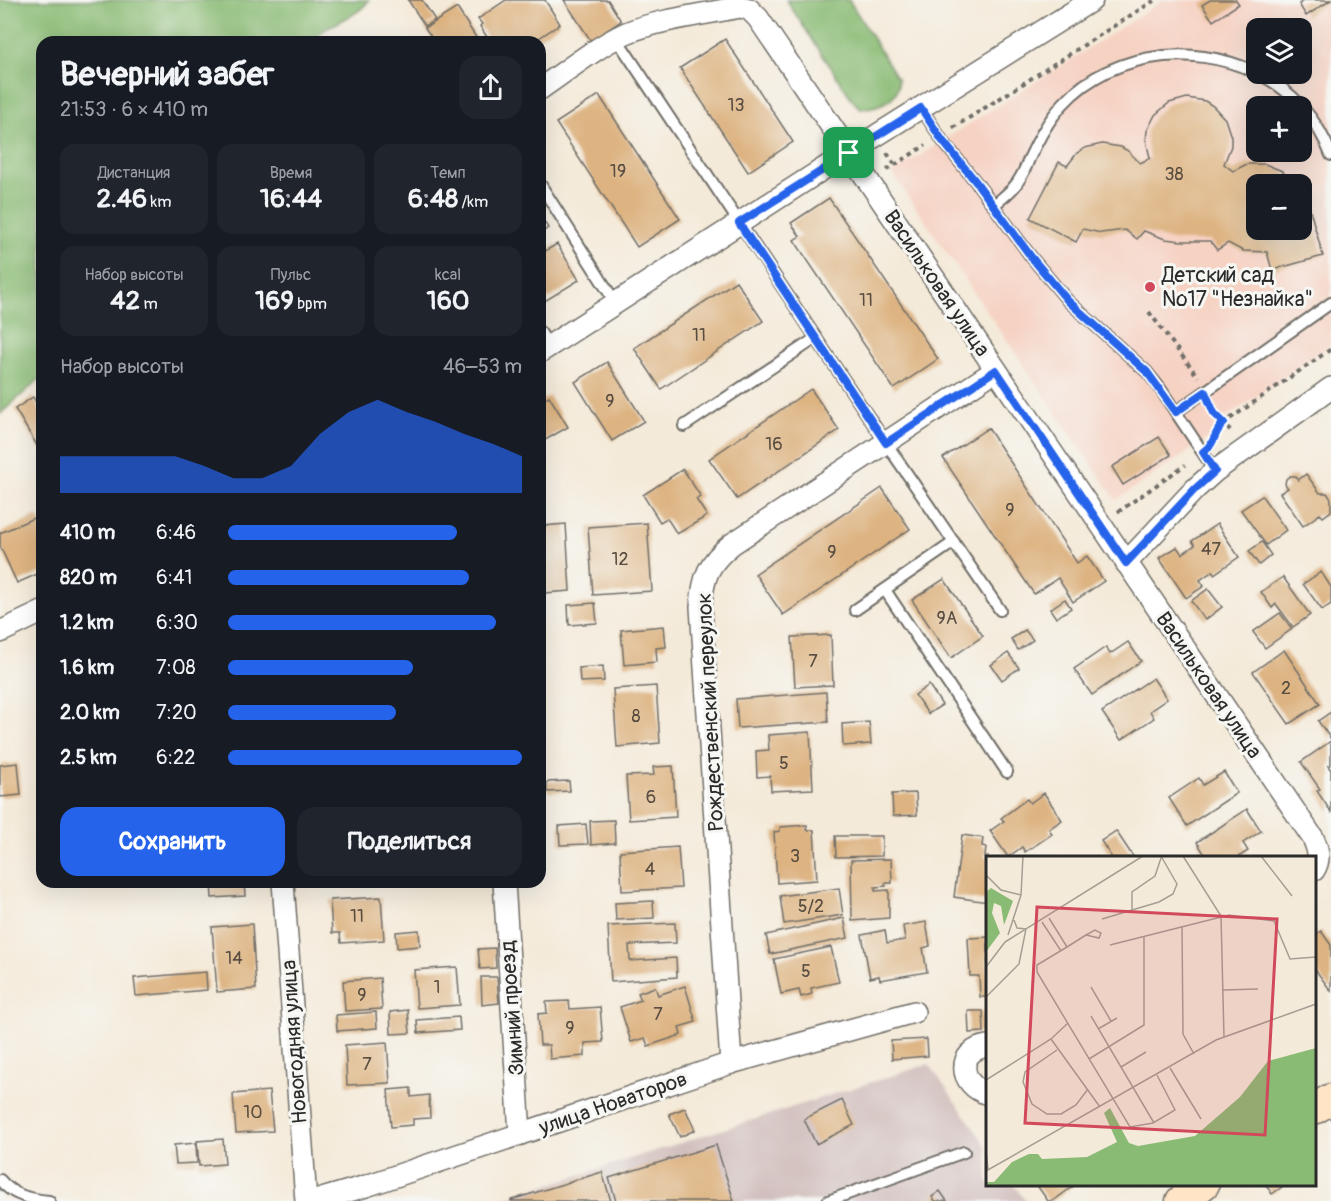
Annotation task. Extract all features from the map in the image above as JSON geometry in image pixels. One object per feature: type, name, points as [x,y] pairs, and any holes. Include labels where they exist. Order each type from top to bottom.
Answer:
[{"type":"street","points":[[546,341],[615,302],[1092,0]]},
{"type":"street","name":"Васильковая улица","points":[[546,85],[617,39],[640,28],[740,7],[749,9],[758,18],[1313,838],[1318,851],[1316,867]]},
{"type":"street","name":"Рождественский переулок","points":[[731,1063],[701,607],[705,577],[712,563],[732,544],[996,370]]},
{"type":"street","points":[[1126,563],[1195,489],[1215,471],[1331,388]]},
{"type":"street","points":[[0,632],[36,615]]},
{"type":"street","name":"Новогодняя улица","points":[[282,888],[306,1201]]},
{"type":"street","name":"Зимний проезд","points":[[504,888],[520,1134]]},
{"type":"street","name":"улица Новаторов","points":[[315,1201],[366,1186],[731,1063],[914,1012]]},
{"type":"street","points":[[986,1046],[971,1051],[966,1060],[965,1071],[968,1082],[976,1090],[986,1094]]},
{"type":"street","points":[[1316,1108],[1331,1099]]},
{"type":"street","points":[[1181,1201],[1203,1186]]},
{"type":"lane","points":[[617,39],[1000,610]]},
{"type":"lane","points":[[994,205],[1018,183],[1037,141],[1054,114],[1074,94],[1114,69],[1162,55],[1216,57],[1246,68]]},
{"type":"lane","points":[[1276,84],[1287,91],[1302,106],[1316,126],[1331,155]]},
{"type":"lane","points":[[921,108],[1032,258],[1068,301],[1147,372],[1215,471]]},
{"type":"lane","points":[[546,193],[615,302]]},
{"type":"lane","points":[[1176,412],[1331,303]]},
{"type":"lane","points":[[684,426],[816,338]]},
{"type":"lane","points":[[855,610],[954,542]]},
{"type":"lane","points":[[885,590],[1007,772]]},
{"type":"lane","points":[[828,1201],[964,1152]]},
{"type":"lane","points":[[0,1180],[13,1192],[30,1199],[49,1201]]},
{"type":"path","points":[[880,174],[1155,0]]},
{"type":"path","points":[[1149,312],[1199,378],[1214,413],[1224,423]]},
{"type":"path","points":[[1118,512],[1211,446],[1219,427],[1224,423],[1331,349]]},
{"type":"shaded area","name":"Детский сад №17 \"Незнайка\"","points":[[1164,0],[1331,0],[1331,344],[1217,424],[1209,438],[1116,500],[892,173]]},
{"type":"shaded area","points":[[929,1064],[986,1146],[986,1186],[1015,1186],[1026,1201],[497,1201]]},
{"type":"green space","points":[[0,0],[369,0],[360,10],[318,36],[36,36],[36,382],[0,414]]},
{"type":"green space","points":[[786,0],[849,0],[898,79],[896,92],[892,97],[881,104],[861,109],[853,101]]},
{"type":"building","points":[[408,0],[422,0],[435,20],[425,26]]},
{"type":"building","points":[[506,0],[545,0],[560,24],[542,36],[486,36],[478,19]]},
{"type":"building","points":[[564,0],[608,0],[621,21],[591,41]]},
{"type":"building","points":[[1210,0],[1236,0],[1239,4],[1213,21],[1202,5]]},
{"type":"building","points":[[1304,0],[1331,0],[1306,16],[1299,4]]},
{"type":"building","points":[[457,8],[475,36],[431,36],[425,28]]},
{"type":"building","points":[[725,39],[793,142],[748,172],[680,68]]},
{"type":"building","points":[[599,95],[680,219],[637,247],[556,123]]},
{"type":"building","points":[[1187,98],[1205,101],[1213,106],[1225,119],[1231,137],[1231,146],[1224,164],[1233,171],[1247,164],[1265,164],[1285,174],[1246,174],[1246,240],[1312,240],[1312,217],[1323,256],[1272,270],[1267,252],[1243,251],[1228,243],[1217,250],[1210,241],[1165,239],[1144,231],[1137,239],[1125,230],[1101,233],[1083,229],[1076,242],[1030,218],[1059,162],[1067,166],[1077,153],[1085,148],[1102,144],[1121,147],[1140,163],[1150,158],[1146,140],[1147,131],[1155,115],[1169,103]]},
{"type":"building","points":[[829,198],[938,359],[894,389],[794,240],[800,236],[791,223]]},
{"type":"building","points":[[557,244],[579,280],[546,300],[546,250]]},
{"type":"building","points":[[736,281],[763,321],[661,389],[634,348]]},
{"type":"building","points":[[607,362],[644,421],[612,441],[575,382]]},
{"type":"building","points":[[811,389],[839,430],[737,499],[709,459]]},
{"type":"building","points":[[549,396],[568,427],[546,440],[546,398]]},
{"type":"building","points":[[33,397],[36,402],[36,444],[15,409]]},
{"type":"building","points":[[988,428],[1077,563],[1087,556],[1104,581],[1073,602],[1058,578],[1034,594],[943,458]]},
{"type":"building","points":[[1159,437],[1171,455],[1123,485],[1112,467]]},
{"type":"building","points":[[683,469],[701,497],[696,499],[707,516],[677,534],[667,518],[660,522],[643,495]]},
{"type":"building","points":[[1306,474],[1320,493],[1327,493],[1331,499],[1331,511],[1323,517],[1320,514],[1303,526],[1280,493],[1288,488],[1285,484],[1286,479],[1290,476],[1296,476],[1298,480]]},
{"type":"building","points":[[882,488],[910,529],[783,615],[755,574]]},
{"type":"building","points":[[1262,496],[1286,530],[1266,545],[1241,510]]},
{"type":"building","points":[[36,517],[36,575],[17,583],[0,546],[0,533]]},
{"type":"building","points":[[647,523],[652,591],[593,595],[588,527]]},
{"type":"building","points":[[566,524],[570,591],[546,593],[546,526]]},
{"type":"building","points":[[1217,524],[1239,557],[1214,574],[1213,571],[1200,580],[1204,586],[1186,598],[1159,558],[1177,547],[1182,554],[1195,545],[1192,541]]},
{"type":"building","points":[[1262,542],[1271,555],[1259,565],[1249,551]]},
{"type":"building","points":[[1321,572],[1331,587],[1331,604],[1322,610],[1303,584]]},
{"type":"building","points":[[1283,577],[1310,615],[1293,627],[1276,604],[1272,608],[1261,592]]},
{"type":"building","points":[[944,579],[983,636],[951,658],[912,600]]},
{"type":"building","points":[[1208,589],[1222,607],[1205,620],[1191,601]]},
{"type":"building","points":[[1065,599],[1071,608],[1056,618],[1050,609]]},
{"type":"building","points":[[595,603],[597,623],[569,625],[568,605]]},
{"type":"building","points":[[1280,613],[1292,629],[1265,648],[1253,632]]},
{"type":"building","points":[[664,626],[666,647],[656,648],[657,662],[624,665],[621,630]]},
{"type":"building","points":[[1025,630],[1033,640],[1018,650],[1011,639]]},
{"type":"building","points":[[831,635],[833,685],[795,687],[792,637]]},
{"type":"building","points":[[1128,642],[1141,661],[1092,695],[1074,669],[1106,647],[1110,654]]},
{"type":"building","points":[[1284,650],[1320,704],[1289,724],[1253,672]]},
{"type":"building","points":[[1008,653],[1019,668],[1002,680],[991,665]]},
{"type":"building","points":[[603,666],[604,681],[580,682],[579,668]]},
{"type":"building","points":[[1153,678],[1167,699],[1150,711],[1154,718],[1121,740],[1102,712]]},
{"type":"building","points":[[929,685],[942,705],[928,714],[915,695]]},
{"type":"building","points":[[656,686],[660,743],[617,747],[613,689]]},
{"type":"building","points":[[826,692],[828,722],[738,728],[736,699]]},
{"type":"building","points":[[1331,712],[1331,739],[1318,721]]},
{"type":"building","points":[[869,722],[871,744],[843,746],[842,724]]},
{"type":"building","points":[[810,732],[813,789],[771,791],[770,776],[757,777],[756,751],[769,750],[768,735]]},
{"type":"building","points":[[1331,741],[1331,764],[1328,766],[1331,770],[1331,812],[1317,791],[1320,789],[1301,762]]},
{"type":"building","points":[[18,763],[21,795],[0,797],[0,765]]},
{"type":"building","points":[[673,766],[676,817],[629,820],[626,776],[654,775],[653,767]]},
{"type":"building","points":[[1224,772],[1237,793],[1187,826],[1169,798],[1199,778],[1203,785]]},
{"type":"building","points":[[569,781],[570,791],[547,792],[547,782]]},
{"type":"building","points":[[916,793],[917,815],[893,816],[892,794]]},
{"type":"building","points":[[1044,793],[1062,820],[1049,829],[1052,834],[1039,843],[1025,852],[1022,847],[1007,856],[990,831],[1004,821],[1001,818],[1027,799],[1030,803]]},
{"type":"building","points":[[1247,809],[1261,831],[1243,843],[1248,851],[1240,856],[1206,856],[1197,842]]},
{"type":"building","points":[[614,820],[615,843],[591,845],[590,821]]},
{"type":"building","points":[[586,824],[588,844],[560,845],[559,826]]},
{"type":"building","points":[[807,825],[807,830],[814,830],[817,880],[777,883],[774,832],[780,831],[780,827]]},
{"type":"building","points":[[1116,831],[1133,856],[1111,856],[1101,841]]},
{"type":"building","points":[[962,835],[983,838],[982,846],[986,847],[986,902],[954,897]]},
{"type":"building","points":[[835,836],[882,836],[882,856],[836,857]]},
{"type":"building","points":[[678,847],[681,888],[622,891],[620,851]]},
{"type":"building","points":[[891,859],[892,883],[875,887],[875,891],[889,890],[889,918],[852,921],[851,860]]},
{"type":"building","points":[[211,888],[244,888],[245,896],[212,898]]},
{"type":"building","points":[[839,888],[843,915],[784,924],[780,896]]},
{"type":"building","points":[[381,897],[384,940],[341,943],[340,933],[332,933],[330,900]]},
{"type":"building","points":[[653,901],[654,918],[616,920],[615,903]]},
{"type":"building","points":[[844,918],[848,938],[770,954],[766,935]]},
{"type":"building","points":[[926,922],[930,946],[923,948],[927,972],[880,980],[879,976],[870,978],[862,935],[885,930],[887,943],[905,940],[903,926]]},
{"type":"building","points":[[675,923],[676,943],[629,945],[630,961],[676,958],[677,977],[611,982],[608,926]]},
{"type":"building","points":[[252,924],[256,989],[217,992],[212,927]]},
{"type":"building","points":[[419,930],[420,946],[397,948],[396,932]]},
{"type":"building","points":[[1321,931],[1331,945],[1331,991],[1316,971],[1316,934]]},
{"type":"building","points":[[986,937],[986,997],[980,997],[979,976],[970,976],[968,938]]},
{"type":"building","points":[[831,947],[839,982],[811,988],[812,994],[801,997],[799,990],[781,994],[774,959]]},
{"type":"building","points":[[495,948],[496,968],[480,969],[478,949]]},
{"type":"building","points":[[457,967],[460,1005],[417,1008],[414,970]]},
{"type":"building","points":[[206,972],[207,990],[136,996],[134,978]]},
{"type":"building","points":[[481,977],[497,977],[499,1003],[482,1005]]},
{"type":"building","points":[[380,978],[382,1009],[345,1011],[343,981]]},
{"type":"building","points":[[685,986],[696,1022],[679,1027],[681,1035],[648,1046],[645,1038],[631,1042],[620,1007],[641,1000],[638,993],[655,987],[658,995]]},
{"type":"building","points":[[569,1001],[570,1009],[600,1007],[603,1042],[585,1043],[585,1056],[550,1059],[549,1045],[540,1045],[538,1014],[547,1013],[546,1002]]},
{"type":"building","points":[[408,1010],[410,1033],[391,1034],[390,1012]]},
{"type":"building","points":[[968,1011],[983,1011],[984,1032],[969,1033]]},
{"type":"building","points":[[376,1012],[377,1028],[337,1031],[336,1015]]},
{"type":"building","points":[[459,1017],[460,1030],[418,1033],[417,1020]]},
{"type":"building","points":[[927,1039],[928,1056],[892,1059],[891,1041]]},
{"type":"building","points":[[387,1042],[390,1083],[347,1085],[345,1045]]},
{"type":"building","points":[[411,1088],[411,1097],[429,1095],[430,1118],[413,1119],[413,1125],[391,1127],[388,1090]]},
{"type":"building","points":[[269,1091],[273,1131],[236,1133],[233,1094]]},
{"type":"building","points":[[842,1100],[854,1125],[816,1144],[804,1119]]},
{"type":"building","points":[[685,1108],[695,1130],[680,1137],[669,1114]]},
{"type":"building","points":[[223,1139],[225,1164],[199,1166],[197,1141]]},
{"type":"building","points":[[196,1143],[197,1163],[176,1164],[174,1145]]},
{"type":"building","points":[[716,1145],[734,1201],[616,1201],[609,1178]]},
{"type":"building","points":[[602,1172],[611,1201],[511,1201],[511,1200]]},
{"type":"building","points":[[1037,1186],[1073,1186],[1053,1201],[1048,1201]]},
{"type":"building","points":[[1266,1186],[1283,1186],[1272,1194]]},
{"type":"building","points":[[940,1191],[947,1201],[935,1201],[932,1197]]},
{"type":"place","name":"Детский сад №17 \"Незнайка\"","points":[[1150,287]]},
{"type":"route","points":[[921,108],[942,140],[1032,258],[1068,301],[1147,372],[1176,412],[1205,392],[1214,413],[1224,423],[1219,427],[1211,446],[1203,452],[1215,471],[1195,489],[1126,563],[996,370],[886,443],[739,223],[849,153],[921,108]]}]
